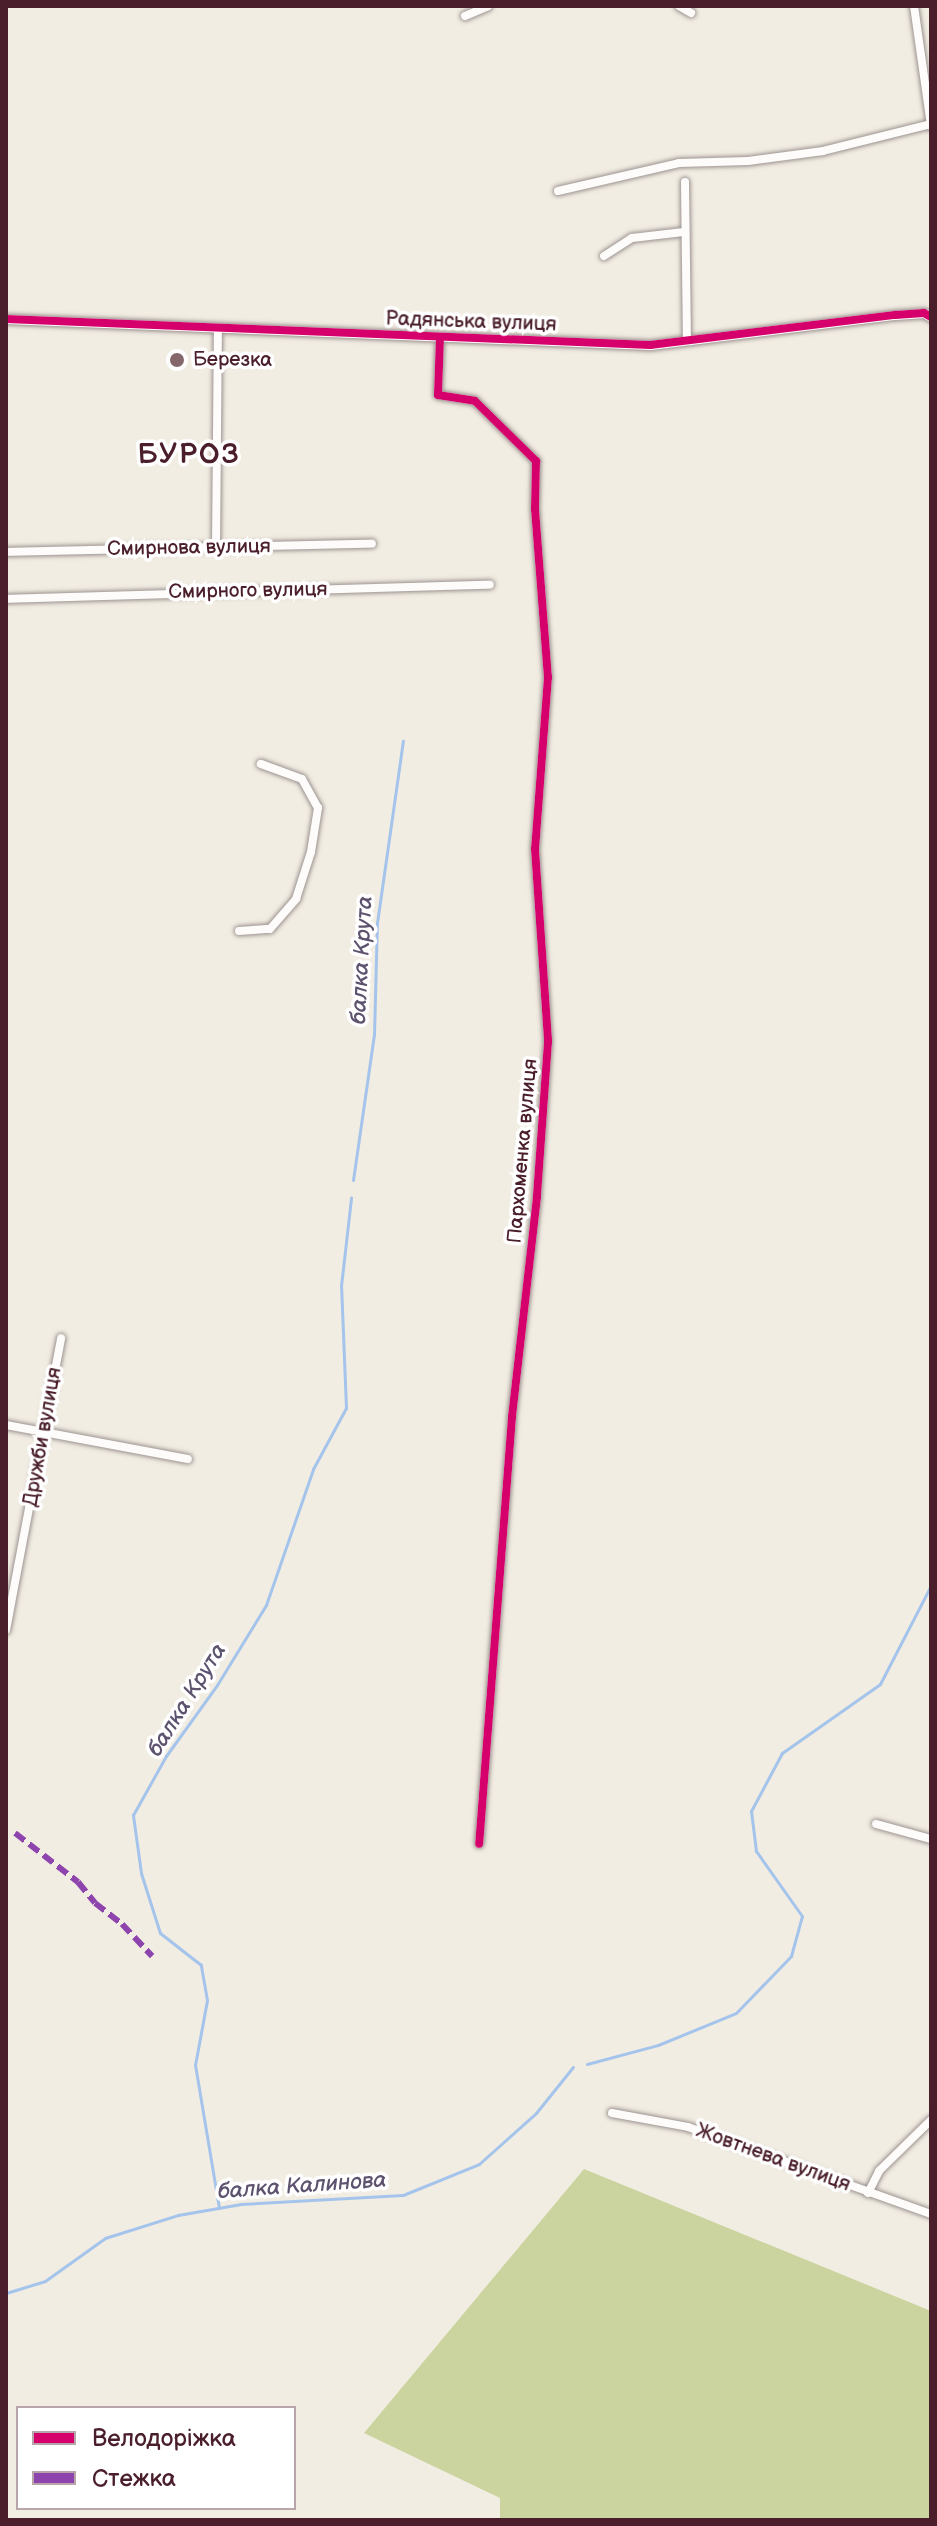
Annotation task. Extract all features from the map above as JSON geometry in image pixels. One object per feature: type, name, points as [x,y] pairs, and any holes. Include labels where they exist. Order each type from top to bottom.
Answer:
[{"type":"street","points":[[465,16],[488,6]]},
{"type":"street","points":[[679,6],[691,13]]},
{"type":"street","points":[[558,191],[679,163],[748,161],[823,151],[931,126],[914,6]]},
{"type":"street","points":[[685,182],[687,341]]},
{"type":"street","points":[[604,256],[632,238],[684,232]]},
{"type":"street","name":"Радянська вулиця","points":[[6,319],[650,345],[895,315],[924,313],[931,317]]},
{"type":"street","points":[[216,547],[218,328]]},
{"type":"street","name":"Пархоменка вулиця","points":[[440,337],[438,395],[475,401],[536,461],[535,509],[548,677],[535,849],[548,1042],[537,1197],[512,1417],[479,1844]]},
{"type":"street","name":"Смирнова вулиця","points":[[6,552],[372,544]]},
{"type":"street","name":"Смирного вулиця","points":[[6,599],[490,585]]},
{"type":"street","points":[[239,931],[270,929],[296,899],[311,852],[318,808],[302,779],[261,764]]},
{"type":"street","name":"Дружби вулиця","points":[[6,1630],[61,1338]]},
{"type":"street","points":[[6,1425],[188,1459]]},
{"type":"street","points":[[876,1824],[931,1839]]},
{"type":"street","name":"Жовтнева вулиця","points":[[612,2113],[688,2127],[931,2214]]},
{"type":"street","points":[[868,2193],[879,2171],[931,2120]]},
{"type":"green space","points":[[584,2169],[931,2311],[931,2520],[500,2520],[500,2498],[364,2433]]},
{"type":"waterway","name":"балка Крута","points":[[353,1180],[374,1035],[377,923],[403,741]]},
{"type":"waterway","name":"балка Крута","points":[[219,2208],[195,2065],[207,2000],[201,1965],[160,1933],[141,1873],[133,1815],[166,1756],[217,1685],[266,1605],[313,1469],[346,1408],[341,1286],[351,1198]]},
{"type":"waterway","name":"балка Калинова","points":[[587,2064],[658,2045],[736,2013],[791,1956],[802,1916],[756,1851],[751,1811],[782,1753],[880,1684],[931,1585]]},
{"type":"waterway","name":"балка Калинова","points":[[6,2293],[45,2281],[105,2238],[178,2215],[241,2204],[403,2195],[479,2164],[536,2113],[573,2067]]},
{"type":"marked path","points":[[15,1833],[78,1882],[95,1903],[122,1924],[152,1956]]},
{"type":"cycle path","points":[[6,319],[650,345],[895,315],[924,313],[931,317]]},
{"type":"cycle path","points":[[440,337],[438,395],[475,401],[536,461],[535,509],[548,677],[535,849],[548,1042],[537,1197],[512,1417],[479,1844]]},
{"type":"place","name":"Березка","points":[[177,360]]},
{"type":"district","name":"БУРОЗ","points":[[189,455]]}]
